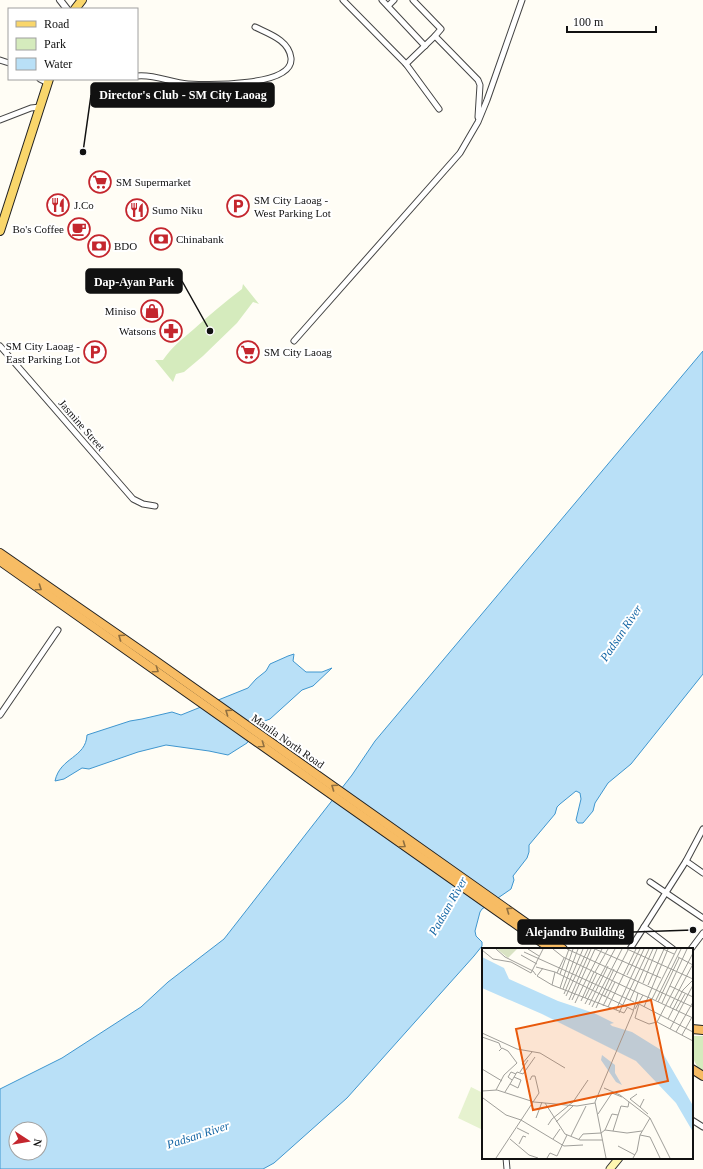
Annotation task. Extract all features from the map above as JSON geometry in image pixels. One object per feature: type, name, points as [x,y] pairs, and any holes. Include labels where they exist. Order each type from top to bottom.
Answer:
[{"type":"highway","name":"Manila North Road","points":[[0,553],[57,597],[550,948]]},
{"type":"highway","name":"Manila North Road","points":[[0,561],[57,597],[562,948]]},
{"type":"highway","points":[[693,1029],[703,1030]]},
{"type":"highway","points":[[693,1070],[703,1076]]},
{"type":"main road","points":[[76,8],[82,0]]},
{"type":"main road","points":[[0,231],[40,107],[46,80]]},
{"type":"main road","points":[[610,1169],[618,1159]]},
{"type":"street","points":[[60,0],[66,8]]},
{"type":"street","points":[[344,0],[406,64],[439,109]]},
{"type":"street","points":[[382,0],[425,46]]},
{"type":"street","points":[[388,6],[394,0]]},
{"type":"street","points":[[406,64],[441,29],[413,0]]},
{"type":"street","points":[[294,341],[460,153],[478,122],[487,100],[522,0]]},
{"type":"street","points":[[138,76],[151,76],[187,84],[249,83],[275,77],[283,72],[289,65],[291,57],[287,47],[278,38],[255,27]]},
{"type":"street","points":[[435,36],[478,80],[480,85],[478,122]]},
{"type":"street","points":[[0,120],[31,108],[40,107]]},
{"type":"street","name":"Jasmine Street","points":[[0,346],[133,499],[143,504],[155,506]]},
{"type":"street","points":[[0,715],[58,630]]},
{"type":"street","points":[[631,948],[667,893],[703,829]]},
{"type":"street","points":[[686,861],[703,873]]},
{"type":"street","points":[[650,882],[703,918]]},
{"type":"street","points":[[644,926],[672,948]]},
{"type":"street","points":[[692,948],[703,933]]},
{"type":"street","points":[[693,1121],[703,1127]]},
{"type":"street","points":[[506,1159],[507,1169]]},
{"type":"green space","points":[[243,284],[259,304],[253,302],[237,323],[203,356],[184,372],[176,374],[173,382],[155,360],[163,360],[181,340],[242,289]]},
{"type":"green space","points":[[693,1036],[703,1036],[703,1072],[696,1065],[694,1060]]},
{"type":"green space","points":[[471,1087],[482,1092],[482,1130],[458,1118]]},
{"type":"water","name":"Padsan River","points":[[703,351],[703,674],[631,764],[608,783],[595,803],[593,811],[583,823],[578,823],[576,820],[581,799],[580,793],[576,791],[557,807],[555,814],[529,845],[527,858],[513,876],[514,880],[511,889],[482,909],[480,912],[475,931],[476,936],[482,942],[482,946],[474,956],[347,1098],[274,1163],[263,1169],[0,1169],[0,1089],[62,1058],[141,1007],[168,982],[224,939],[352,775],[375,741]]},
{"type":"water","points":[[294,654],[293,661],[306,672],[322,672],[332,668],[313,686],[302,690],[270,719],[262,722],[247,743],[228,755],[166,745],[138,752],[89,769],[82,768],[64,779],[55,781],[62,767],[82,749],[86,743],[87,735],[130,721],[172,712],[181,715],[248,688],[266,671],[270,664]]},
{"type":"place","name":"Director's Club - SM City Laoag","points":[[83,152]]},
{"type":"place","name":"SM Supermarket","points":[[100,182]]},
{"type":"place","name":"J.Co","points":[[58,205]]},
{"type":"place","name":"SM City Laoag - West Parking Lot","points":[[238,206]]},
{"type":"place","name":"Sumo Niku","points":[[137,210]]},
{"type":"place","name":"Bo's Coffee","points":[[79,229]]},
{"type":"place","name":"Chinabank","points":[[161,239]]},
{"type":"place","name":"BDO","points":[[99,246]]},
{"type":"place","name":"Miniso","points":[[152,311]]},
{"type":"place","name":"Watsons","points":[[171,331]]},
{"type":"place","name":"Dap-Ayan Park","points":[[210,331]]},
{"type":"place","name":"SM City Laoag - East Parking Lot","points":[[95,352]]},
{"type":"place","name":"SM City Laoag","points":[[248,352]]},
{"type":"place","name":"Alejandro Building","points":[[693,930]]}]
